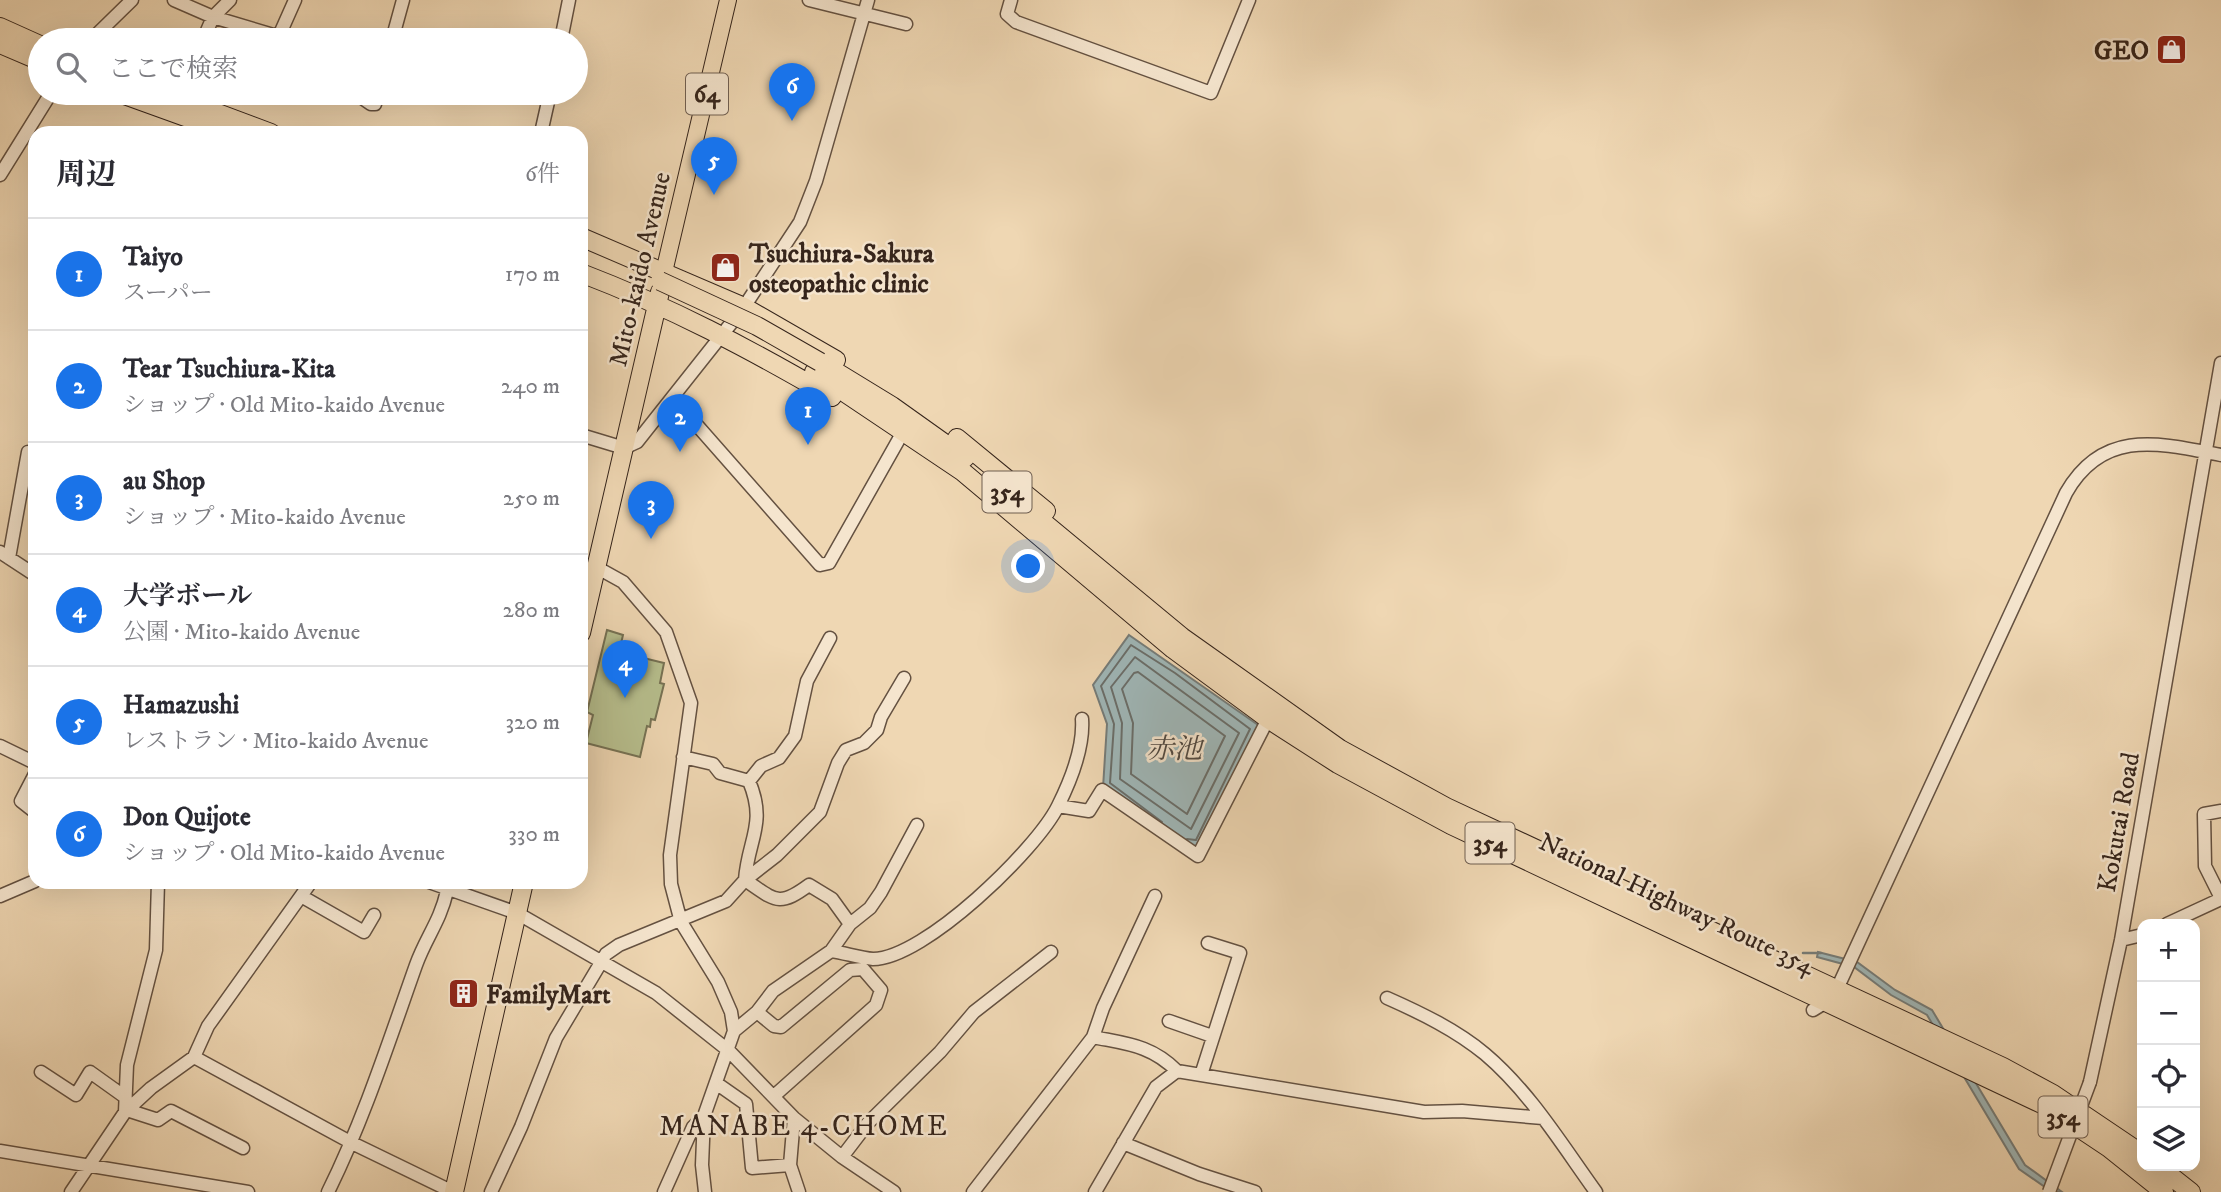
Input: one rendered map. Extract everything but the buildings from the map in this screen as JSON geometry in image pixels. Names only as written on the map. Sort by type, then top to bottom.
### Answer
[{"type":"highway","points":[[0,27],[28,40]]},
{"type":"highway","points":[[0,44],[28,56]]},
{"type":"highway","points":[[163,105],[243,126]]},
{"type":"highway","points":[[186,105],[219,126]]},
{"type":"highway","points":[[207,117],[250,126]]},
{"type":"highway","points":[[588,241],[660,287],[723,334],[785,368],[899,439],[1013,524],[1101,601],[1177,643]]},
{"type":"highway","points":[[588,252],[660,287]]},
{"type":"highway","points":[[588,264],[660,287]]},
{"type":"highway","points":[[588,275],[660,287],[744,307],[882,388],[968,446],[1121,577],[1177,643]]},
{"type":"highway","name":"National Highway Route 354","points":[[660,287],[757,326],[817,367],[892,406],[962,456],[1268,719],[1338,764],[1451,825],[2046,1106],[2109,1148],[2164,1192]]},
{"type":"highway","name":"Mito-kaido Avenue","points":[[588,595],[660,287]]},
{"type":"highway","name":"National Highway Route 354","points":[[1177,643],[1340,749],[1404,785],[1825,1001],[2003,1066],[2053,1094],[2137,1151]]},
{"type":"highway","points":[[453,1192],[522,889]]},
{"type":"highway","points":[[2164,1171],[2191,1192]]},
{"type":"main road","name":"Mito-kaido Avenue","points":[[660,287],[728,0]]},
{"type":"street","points":[[113,0],[129,3]]},
{"type":"street","points":[[174,0],[213,17],[250,28]]},
{"type":"street","points":[[208,28],[213,17],[230,0]]},
{"type":"street","points":[[287,28],[295,0]]},
{"type":"street","points":[[395,28],[403,0]]},
{"type":"street","points":[[563,28],[569,0]]},
{"type":"street","points":[[809,0],[867,6],[906,24]]},
{"type":"street","points":[[1012,0],[1007,14],[1016,22],[1211,93],[1249,0]]},
{"type":"street","points":[[103,28],[129,3]]},
{"type":"street","points":[[588,437],[624,448],[637,442],[744,307],[800,222],[816,181],[867,6]]},
{"type":"street","points":[[29,126],[43,105]]},
{"type":"street","points":[[543,126],[547,105]]},
{"type":"street","points":[[0,175],[28,128]]},
{"type":"street","points":[[21,138],[28,142]]},
{"type":"street","name":"Kokutai Road","points":[[2049,1192],[2090,1082],[2122,940],[2221,363]]},
{"type":"street","points":[[636,395],[643,409],[659,415]]},
{"type":"street","points":[[673,398],[820,565],[829,562],[899,439]]},
{"type":"street","points":[[1825,1001],[2060,506],[2080,471],[2107,451],[2123,446],[2144,444],[2221,455]]},
{"type":"street","points":[[28,456],[5,555],[28,570]]},
{"type":"street","points":[[596,567],[623,582],[670,638],[691,703],[670,855],[671,884],[681,922],[718,982],[731,1012],[734,1031],[704,1116],[702,1165],[705,1192]]},
{"type":"street","points":[[748,781],[761,766],[779,758],[795,736],[807,681],[830,638]]},
{"type":"street","points":[[491,1192],[521,1127],[556,1038],[601,962],[619,945],[681,922],[726,901],[746,880],[777,855],[820,812],[838,763],[846,750],[864,743],[877,730],[881,717],[904,678]]},
{"type":"street","points":[[831,951],[873,959],[887,956],[938,931],[992,886],[1044,828],[1058,806],[1083,739],[1082,719]]},
{"type":"street","points":[[1058,806],[1089,811],[1102,790],[1173,842],[1198,856],[1268,719]]},
{"type":"street","points":[[0,746],[28,760]]},
{"type":"street","points":[[683,757],[713,764],[720,773],[748,781]]},
{"type":"street","points":[[746,880],[747,858],[758,827],[748,781]]},
{"type":"street","points":[[28,788],[21,801],[28,806]]},
{"type":"street","points":[[2178,919],[2221,899],[2206,866],[2204,814],[2221,811]]},
{"type":"street","points":[[734,1031],[757,1012],[773,991],[831,951],[850,924],[876,900],[918,825]]},
{"type":"street","points":[[746,880],[777,901],[789,900],[809,885],[832,898],[850,924]]},
{"type":"street","points":[[0,896],[28,884]]},
{"type":"street","points":[[125,1106],[127,1065],[156,950],[158,889]]},
{"type":"street","points":[[74,1191],[125,1106],[194,1057],[208,1026],[306,889]]},
{"type":"street","points":[[443,889],[517,913],[656,993],[729,1051],[775,1095],[794,1118],[842,1157],[894,1192]]},
{"type":"street","points":[[328,1192],[352,1143],[420,954],[440,919],[447,891]]},
{"type":"street","points":[[301,896],[364,932],[374,915]]},
{"type":"street","points":[[973,1192],[1093,1037],[1103,1008],[1155,897]]},
{"type":"street","points":[[2122,940],[2137,936]]},
{"type":"street","points":[[1201,1075],[1240,953],[1208,943]]},
{"type":"street","points":[[842,1157],[868,1123],[940,1052],[974,1012],[1051,952]]},
{"type":"street","points":[[757,1012],[781,1027],[850,970],[863,969],[881,990],[876,1005],[775,1095]]},
{"type":"street","points":[[1387,998],[1448,1028],[1483,1053],[1508,1076],[1543,1118],[1596,1192]]},
{"type":"street","points":[[1169,1021],[1212,1036]]},
{"type":"street","points":[[1093,1037],[1140,1046],[1161,1055],[1177,1071],[1424,1112],[1462,1111],[1543,1118]]},
{"type":"street","points":[[194,1057],[352,1143],[453,1192]]},
{"type":"street","points":[[1095,1192],[1156,1087],[1177,1071]]},
{"type":"street","points":[[41,1072],[76,1095],[90,1072],[125,1106],[158,1121],[171,1111],[243,1148]]},
{"type":"street","points":[[716,1083],[746,1104],[752,1168],[790,1165]]},
{"type":"street","points":[[664,1192],[693,1127],[704,1116]]},
{"type":"street","points":[[794,1118],[790,1165],[799,1192]]},
{"type":"street","points":[[1123,1143],[1199,1174],[1255,1192]]},
{"type":"street","points":[[0,1151],[248,1192]]},
{"type":"green space","points":[[607,630],[623,635],[619,652],[664,663],[660,683],[664,684],[655,720],[651,719],[650,727],[647,726],[640,757],[588,744],[593,715],[588,712]]},
{"type":"water","name":"赤池","points":[[1129,635],[1261,727],[1198,854],[1103,788],[1107,724],[1093,685]]},
{"type":"water","points":[[1818,952],[1857,962],[1895,990],[1932,1010],[2025,1165],[2062,1192],[2052,1192],[2019,1169],[1927,1015],[1891,995],[1854,967],[1817,957]]},
{"type":"waterway","points":[[1803,953],[1821,953]]},
{"type":"place","name":"GEO","points":[[2172,50]]},
{"type":"place","name":"Don Quijote","points":[[792,121]]},
{"type":"place","name":"Hamazushi","points":[[714,195]]},
{"type":"place","name":"Tsuchiura-Sakura osteopathic clinic","points":[[726,268]]},
{"type":"place","name":"Taiyo","points":[[808,445]]},
{"type":"place","name":"Tear Tsuchiura-Kita","points":[[680,452]]},
{"type":"place","name":"au Shop","points":[[651,539]]},
{"type":"place","name":"大学ボール","points":[[625,698]]},
{"type":"place","name":"FamilyMart","points":[[463,994]]},
{"type":"district","name":"MANABE 4-CHOME","points":[[804,1125]]}]
